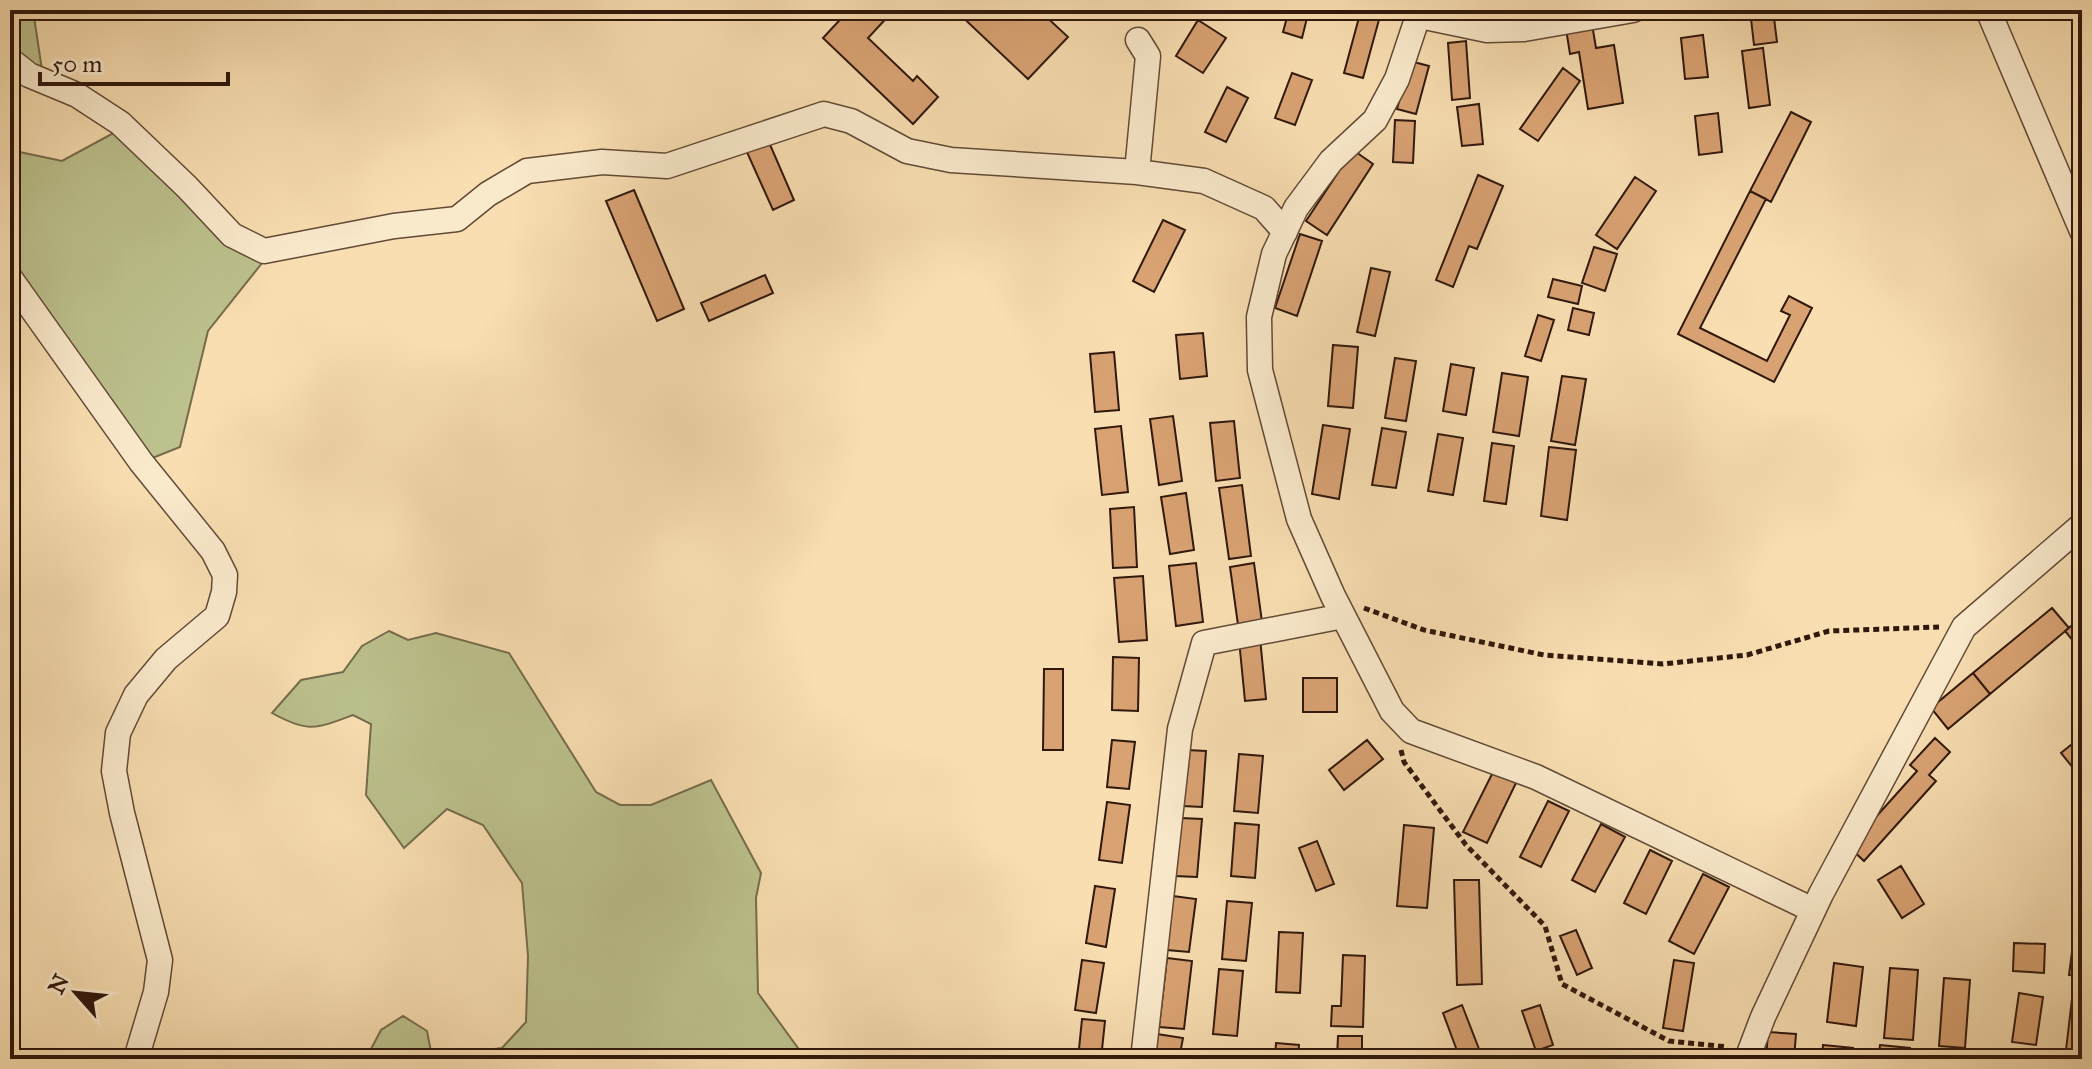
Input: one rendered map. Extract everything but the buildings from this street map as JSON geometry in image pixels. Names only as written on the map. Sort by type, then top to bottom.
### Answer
[{"type":"street","points":[[1631,10],[1524,29],[1487,30],[1420,13],[1397,79],[1375,120],[1331,161],[1296,208],[1274,254],[1259,317],[1260,370],[1299,519],[1338,606],[1392,711],[1411,731],[1536,777],[1813,910]]},
{"type":"street","points":[[1988,10],[2082,231]]},
{"type":"street","points":[[1137,172],[1148,56],[1138,40]]},
{"type":"street","points":[[10,60],[29,75],[77,95],[120,123],[232,235],[264,251],[394,226],[457,219],[488,194],[527,171],[602,162],[667,166],[824,114],[851,121],[907,151],[951,160],[1137,172],[1204,181],[1264,208],[1285,232]]},
{"type":"street","points":[[10,278],[141,462],[213,551],[225,575],[217,616],[166,659],[136,695],[118,733],[114,771],[160,960],[156,992],[136,1059]]},
{"type":"street","points":[[1748,1054],[1813,910],[1964,627],[2082,525]]},
{"type":"street","points":[[1143,1059],[1180,729],[1204,643],[1338,606]]},
{"type":"path","points":[[1338,606],[1424,630],[1529,652],[1663,664],[1747,655],[1829,631],[1964,627]]},
{"type":"path","points":[[1392,711],[1404,762],[1466,845],[1545,926],[1562,984],[1669,1041],[1748,1054]]},
{"type":"green space","points":[[10,10],[33,10],[42,70],[10,50]]},
{"type":"green space","points":[[119,130],[266,258],[208,331],[180,447],[150,459],[10,266],[10,150],[62,161]]},
{"type":"green space","points":[[389,631],[408,640],[436,633],[509,653],[596,792],[620,805],[651,805],[711,780],[761,873],[756,898],[758,993],[806,1059],[354,1059],[369,1053],[381,1030],[403,1016],[427,1031],[432,1057],[502,1048],[526,1022],[528,956],[522,883],[483,825],[447,809],[404,848],[366,795],[371,724],[353,715],[312,727],[295,724],[272,713],[301,680],[343,672],[362,646]]}]
